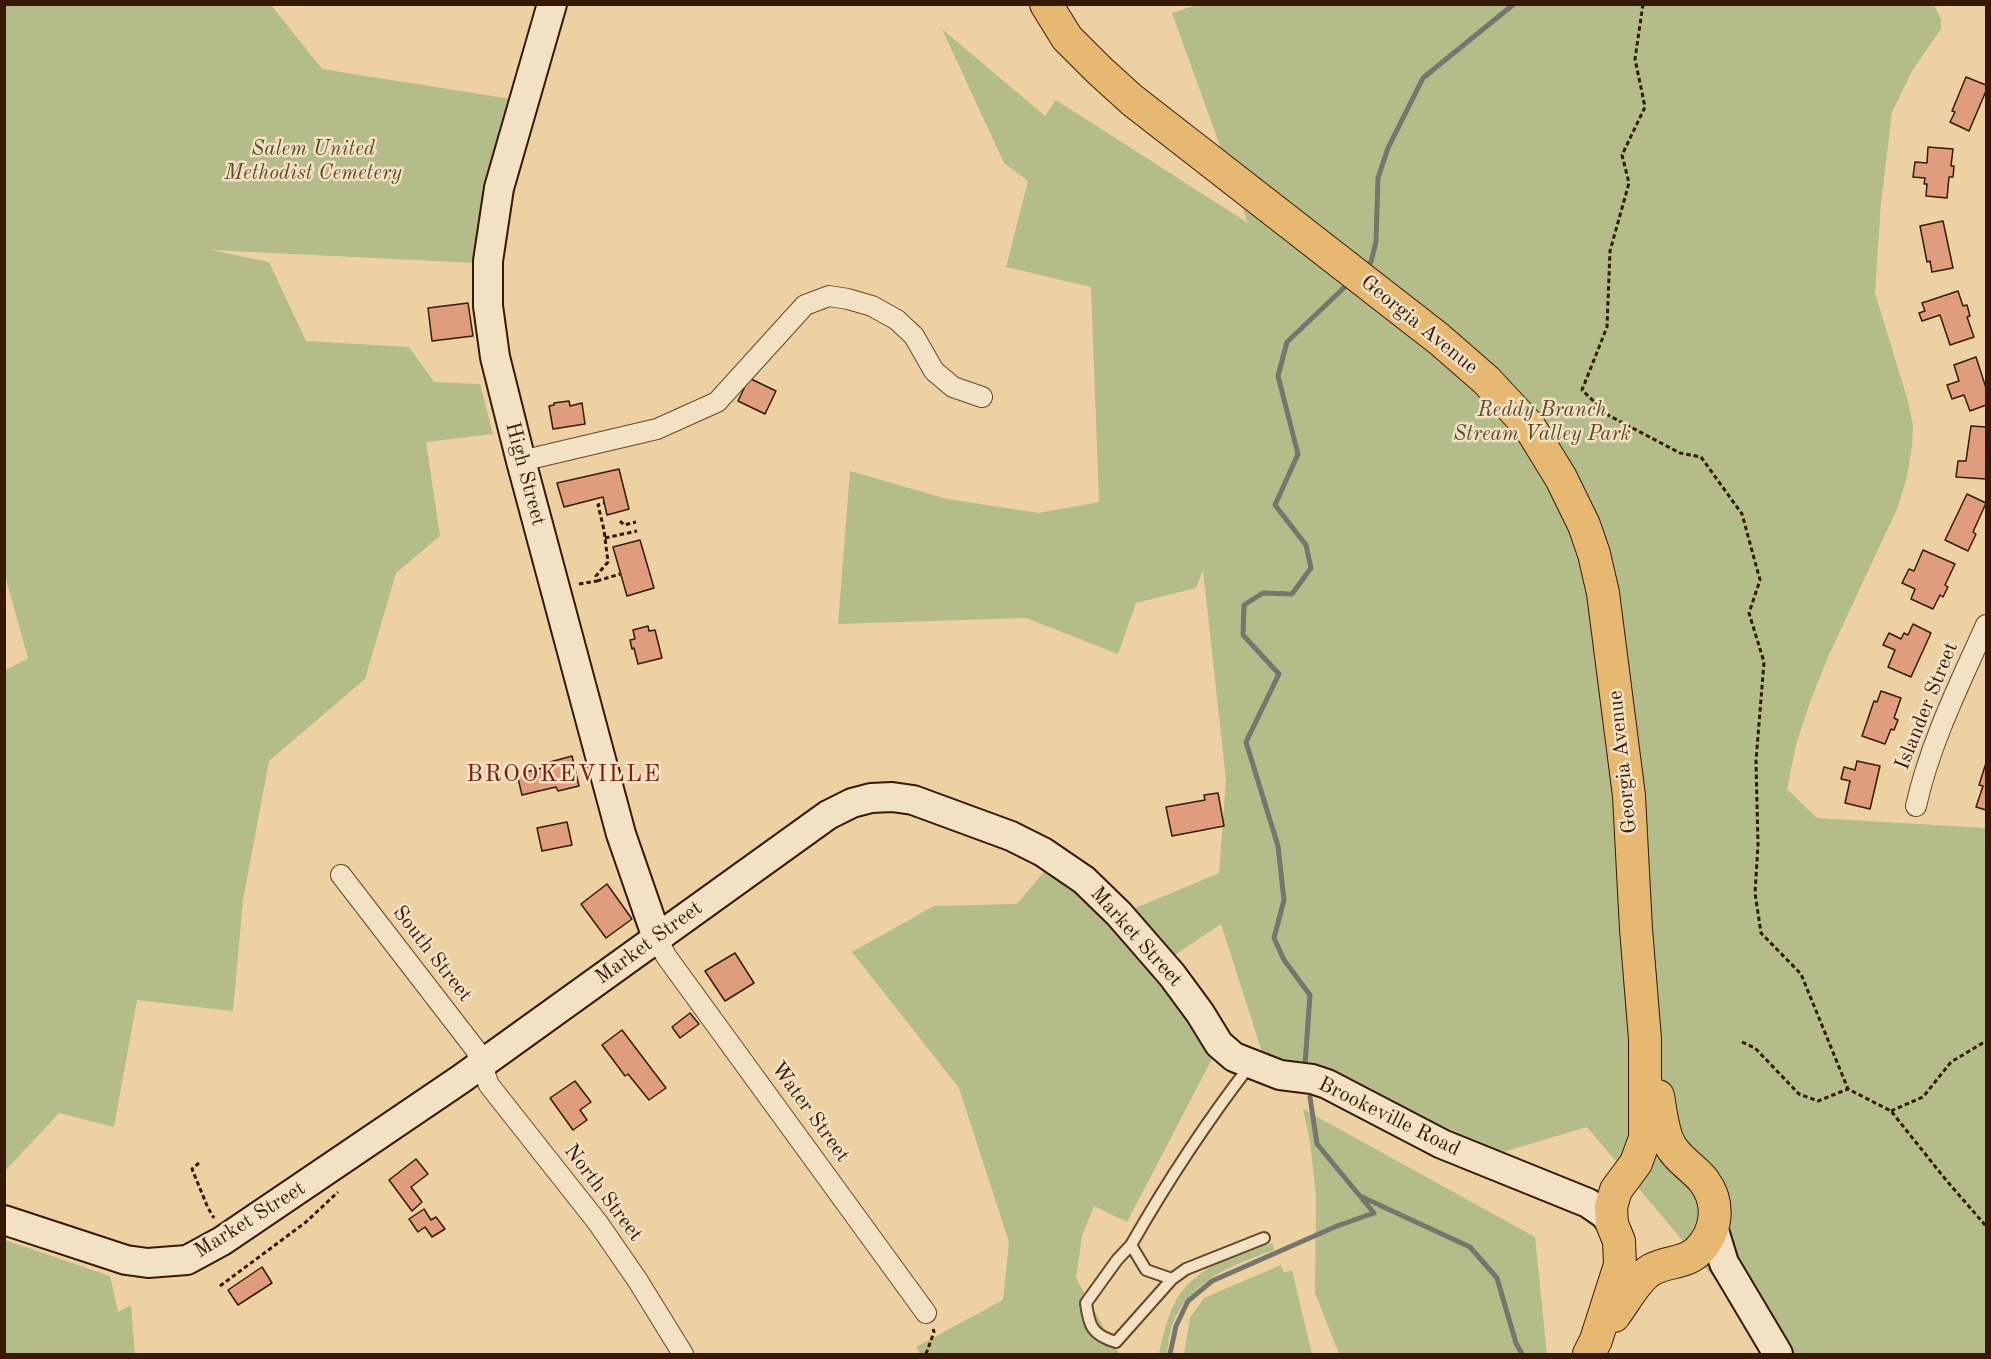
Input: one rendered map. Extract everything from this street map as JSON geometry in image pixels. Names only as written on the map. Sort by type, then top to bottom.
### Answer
[{"type":"main road","name":"High Street","points":[[552,4],[504,169],[493,218],[487,295],[490,328],[521,461],[621,834],[657,938]]},
{"type":"main road","name":"Georgia Avenue","points":[[1046,4],[1067,38],[1132,100],[1384,295],[1478,373],[1529,426],[1561,478],[1584,525],[1594,554],[1603,593],[1629,796],[1645,1039],[1645,1138],[1641,1153],[1616,1190],[1611,1207],[1620,1265],[1593,1347]]},
{"type":"main road","name":"Market Street","points":[[4,1220],[126,1260],[148,1263],[187,1260],[222,1241],[482,1064],[828,815],[852,803],[871,798],[892,797],[913,800],[1011,836],[1062,863],[1084,880],[1119,914],[1172,975],[1219,1044],[1234,1057],[1251,1064]]},
{"type":"main road","name":"Georgia Avenue","points":[[1593,1347],[1644,1275],[1695,1254],[1706,1242],[1713,1227],[1715,1211],[1712,1194],[1704,1180],[1678,1156],[1669,1144],[1645,1039]]},
{"type":"main road","name":"Brookeville Road","points":[[1251,1064],[1280,1075],[1312,1079],[1327,1084],[1442,1144],[1588,1203],[1604,1214],[1616,1232]]},
{"type":"main road","points":[[1624,1179],[1641,1166],[1659,1161],[1676,1163],[1691,1169]]},
{"type":"main road","name":"Brookeville Road","points":[[1491,1164],[1590,1186],[1601,1186],[1624,1179]]},
{"type":"main road","points":[[1713,1227],[1724,1263],[1777,1354]]},
{"type":"main road","points":[[1616,1232],[1631,1254],[1647,1262],[1704,1268],[1777,1354]]},
{"type":"street","points":[[521,461],[657,429],[717,402],[806,305],[829,296],[872,306],[897,320],[914,336],[934,371],[953,387],[982,397]]},
{"type":"street","name":"Islander Street","points":[[1916,806],[1921,783],[1955,693],[1986,625]]},
{"type":"street","name":"South Street","points":[[341,875],[476,1050],[482,1064]]},
{"type":"street","name":"Water Street","points":[[657,938],[666,956],[926,1313]]},
{"type":"street","name":"North Street","points":[[482,1064],[489,1084],[598,1223],[638,1281],[683,1354]]},
{"type":"lane","points":[[1251,1064],[1215,1110],[1131,1245],[1117,1260],[1086,1303],[1092,1331],[1105,1339],[1116,1342],[1172,1279],[1186,1269],[1264,1238]]},
{"type":"lane","points":[[1131,1245],[1146,1270],[1172,1279]]},
{"type":"path","points":[[1643,4],[1635,59],[1645,107],[1622,155],[1629,183],[1610,251],[1607,327],[1582,390],[1608,415],[1680,453],[1701,457],[1742,514],[1760,580],[1749,613],[1764,662],[1756,761],[1758,845],[1755,892],[1761,933],[1801,974],[1848,1089],[1891,1111],[1986,1226]]},
{"type":"path","points":[[597,580],[596,576],[608,562],[598,505],[604,503]]},
{"type":"path","points":[[620,521],[624,525],[636,522]]},
{"type":"path","points":[[605,538],[638,531]]},
{"type":"path","points":[[573,585],[620,574]]},
{"type":"path","points":[[1891,1111],[1923,1097],[1951,1062],[1986,1041]]},
{"type":"path","points":[[1742,1042],[1755,1048],[1799,1094],[1818,1101],[1848,1089]]},
{"type":"path","points":[[220,1286],[306,1222],[342,1189]]},
{"type":"path","points":[[926,1313],[934,1332],[926,1354]]},
{"type":"green space","name":"Salem United Methodist Cemetery","points":[[5,5],[271,5],[322,69],[511,99],[476,263],[211,250],[269,262],[306,341],[409,347],[434,382],[480,384],[493,434],[426,442],[440,536],[396,573],[365,679],[269,761],[243,900],[233,1011],[137,1000],[114,1127],[59,1113],[5,1171],[4,671],[28,658],[4,572]]},
{"type":"green space","name":"Reddy Branch Stream Valley Park","points":[[1197,5],[1934,5],[1941,19],[1941,29],[1912,71],[1892,112],[1881,203],[1875,293],[1908,401],[1913,426],[1907,477],[1897,509],[1828,657],[1810,702],[1796,745],[1787,789],[1817,818],[1986,828],[1986,1354],[1778,1354],[1587,1127],[1470,1162],[1269,1074],[1221,924],[1172,957],[1131,910],[1219,873],[1226,780],[1203,570],[1196,588],[1136,603],[1118,654],[1026,618],[838,624],[850,471],[947,499],[1039,513],[1099,502],[1091,287],[1006,267],[1028,181],[1004,163],[942,29],[1045,116],[1056,100],[1248,223],[1172,13]]},
{"type":"green space","points":[[1048,867],[1075,886],[1165,982],[1213,1057],[1127,1222],[1094,1206],[1082,1236],[1076,1278],[1119,1354],[920,1354],[916,1347],[1003,1300],[1009,1242],[959,1088],[852,952],[934,906],[1017,904]]},
{"type":"green space","points":[[1303,1109],[1535,1237],[1547,1354],[1339,1354],[1315,1293],[1316,1196],[1310,1142]]},
{"type":"green space","points":[[5,1240],[110,1276],[118,1312],[131,1305],[135,1354],[5,1354]]},
{"type":"green space","points":[[1273,1243],[1274,1250],[1213,1277],[1188,1297],[1172,1326],[1167,1354],[1159,1354],[1174,1304],[1192,1281],[1225,1260]]},
{"type":"green space","points":[[1281,1265],[1284,1273],[1292,1270],[1312,1354],[1184,1354],[1190,1318],[1204,1298]]},
{"type":"building","points":[[1966,77],[1986,85],[1986,91],[1969,131],[1950,122],[1955,112],[1952,111]]},
{"type":"building","points":[[1928,147],[1953,149],[1951,166],[1954,166],[1953,177],[1949,177],[1947,198],[1926,196],[1925,178],[1913,177],[1915,162],[1927,163]]},
{"type":"building","points":[[1943,221],[1953,268],[1932,272],[1930,261],[1927,262],[1920,226]]},
{"type":"building","points":[[1958,291],[1963,306],[1967,305],[1970,316],[1967,317],[1974,337],[1950,345],[1940,315],[1922,321],[1919,313],[1925,311],[1922,303]]},
{"type":"building","points":[[468,303],[473,336],[432,341],[428,308]]},
{"type":"building","points":[[1976,357],[1986,388],[1986,405],[1970,411],[1964,395],[1952,399],[1947,385],[1959,381],[1954,365]]},
{"type":"building","points":[[749,378],[776,391],[765,414],[738,401]]},
{"type":"building","points":[[569,401],[570,406],[582,403],[585,424],[553,429],[549,406]]},
{"type":"building","points":[[1971,426],[1986,427],[1986,479],[1956,477],[1958,461],[1966,461]]},
{"type":"building","points":[[619,469],[629,509],[607,515],[603,497],[564,507],[557,483]]},
{"type":"building","points":[[1967,494],[1986,503],[1973,532],[1976,534],[1968,551],[1945,540]]},
{"type":"building","points":[[640,540],[654,588],[627,596],[613,547]]},
{"type":"building","points":[[1923,550],[1955,564],[1945,585],[1948,587],[1943,597],[1940,595],[1933,609],[1911,599],[1915,589],[1902,583],[1909,569],[1914,571]]},
{"type":"building","points":[[1913,624],[1931,633],[1911,677],[1888,667],[1895,650],[1883,645],[1889,633],[1901,639],[1904,633],[1908,635]]},
{"type":"building","points":[[648,626],[649,631],[655,630],[662,658],[638,664],[630,640],[635,639],[633,630]]},
{"type":"building","points":[[1881,691],[1901,698],[1894,718],[1898,720],[1894,730],[1891,729],[1885,744],[1862,736],[1874,701],[1877,702]]},
{"type":"building","points":[[572,756],[579,786],[558,791],[556,787],[522,795],[517,774],[551,766],[550,762]]},
{"type":"building","points":[[1857,761],[1880,766],[1870,809],[1845,803],[1850,781],[1841,779],[1844,767],[1855,770]]},
{"type":"building","points":[[1986,763],[1986,810],[1976,807],[1983,786],[1979,785]]},
{"type":"building","points":[[1218,793],[1224,826],[1172,836],[1166,807],[1205,800],[1204,795]]},
{"type":"building","points":[[567,822],[572,845],[542,851],[537,828]]},
{"type":"building","points":[[607,884],[632,919],[606,938],[581,904]]},
{"type":"building","points":[[735,953],[754,983],[725,1001],[705,971]]},
{"type":"building","points":[[690,1013],[699,1024],[680,1038],[672,1027]]},
{"type":"building","points":[[622,1030],[666,1088],[649,1100],[628,1074],[625,1076],[602,1045]]},
{"type":"building","points":[[575,1081],[591,1102],[580,1110],[587,1120],[573,1130],[550,1098]]},
{"type":"building","points":[[416,1159],[428,1174],[411,1187],[422,1202],[412,1211],[389,1180]]},
{"type":"building","points":[[424,1209],[431,1220],[436,1217],[445,1229],[432,1237],[425,1227],[418,1232],[409,1219]]},
{"type":"building","points":[[262,1267],[272,1283],[238,1305],[228,1290]]},
{"type":"waterway","points":[[1365,267],[1371,262],[1376,242],[1378,178],[1388,148],[1423,78],[1514,4]]},
{"type":"waterway","points":[[1305,1065],[1310,995],[1284,960],[1274,938],[1284,900],[1278,846],[1246,742],[1279,674],[1243,635],[1244,605],[1263,593],[1292,594],[1311,568],[1306,545],[1275,505],[1298,454],[1278,376],[1287,342],[1350,282]]},
{"type":"waterway","points":[[1170,1354],[1176,1326],[1188,1301],[1212,1281],[1337,1226],[1374,1213],[1317,1144],[1310,1097]]},
{"type":"waterway","points":[[1362,1197],[1470,1247],[1497,1278],[1516,1343],[1522,1354]]},
{"type":"district","name":"BROOKEVILLE","points":[[564,775]]}]
